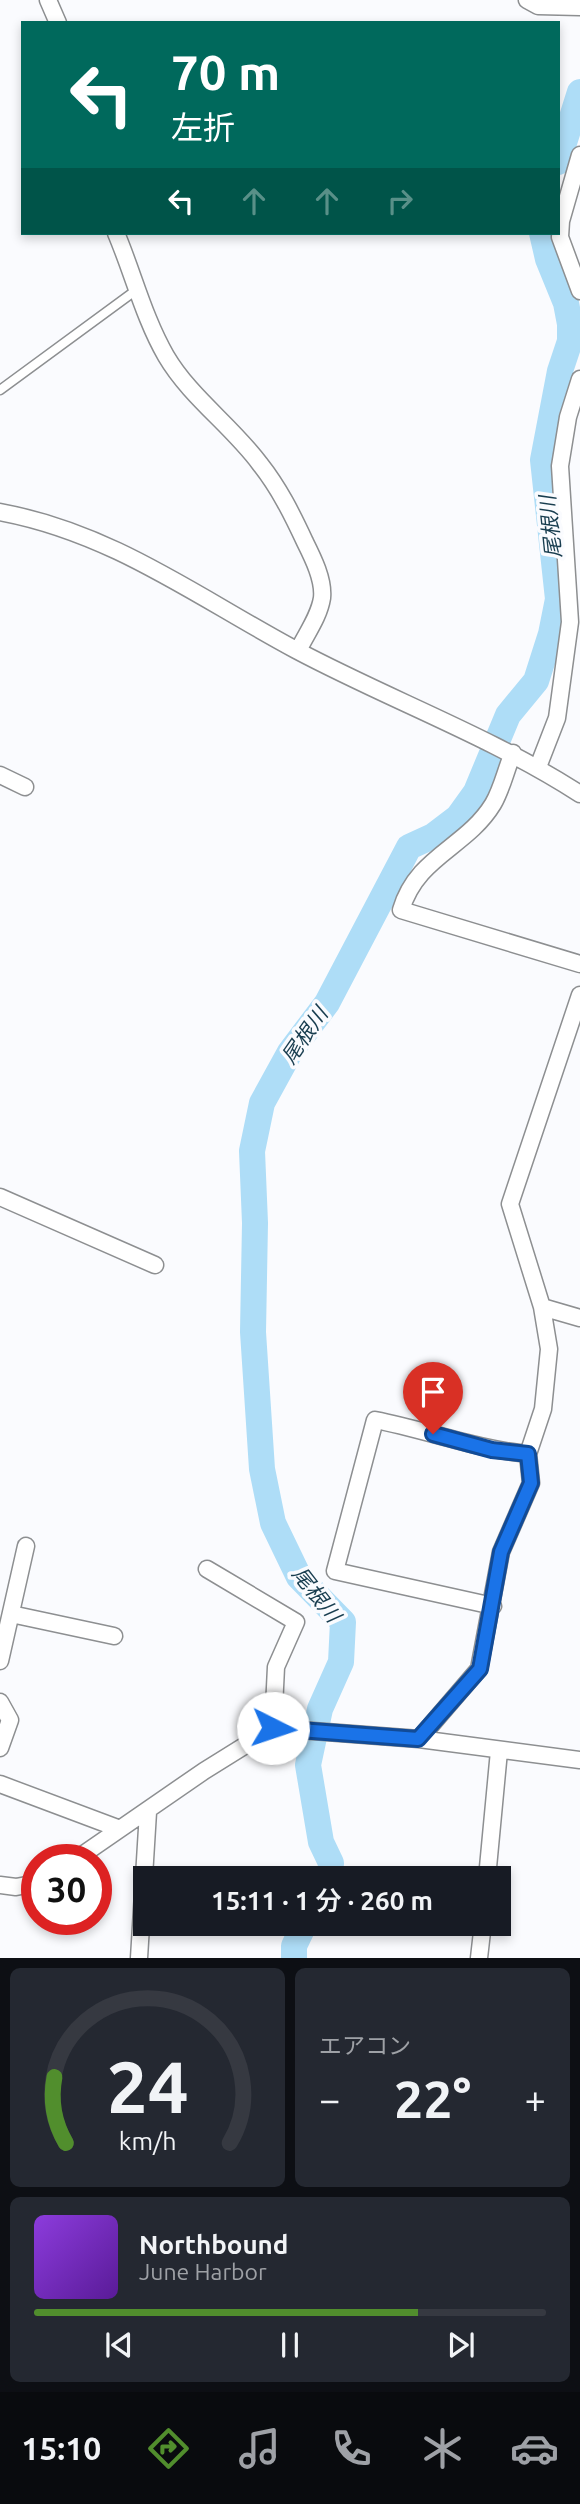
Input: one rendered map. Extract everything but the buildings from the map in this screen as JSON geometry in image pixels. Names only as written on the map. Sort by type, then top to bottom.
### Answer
[{"type":"street","points":[[48,0],[57,21]]},
{"type":"street","points":[[527,0],[538,6],[580,7]]},
{"type":"street","points":[[580,155],[560,229],[580,291]]},
{"type":"street","points":[[117,235],[139,288],[145,314],[166,356],[184,381],[260,463],[287,503],[310,553],[322,595],[319,611],[298,651]]},
{"type":"street","points":[[538,767],[557,718],[570,622],[560,466],[568,417],[580,379]]},
{"type":"street","points":[[0,512],[46,521],[104,543],[298,651],[501,748],[538,767],[580,794]]},
{"type":"street","points":[[501,748],[493,804],[448,851],[428,865],[407,889],[401,910],[580,964]]},
{"type":"street","points":[[0,775],[25,787]]},
{"type":"street","points":[[418,1739],[480,1669],[501,1552],[531,1483],[528,1454],[542,1409],[549,1349],[542,1307],[510,1204],[580,995]]},
{"type":"street","points":[[0,1197],[155,1265]]},
{"type":"street","points":[[542,1307],[580,1318]]},
{"type":"street","points":[[493,1606],[334,1571],[374,1420],[416,1428],[492,1450],[528,1454]]},
{"type":"street","points":[[0,1661],[26,1546]]},
{"type":"street","points":[[207,1569],[296,1622],[276,1667],[273,1728]]},
{"type":"street","points":[[11,1615],[114,1636]]},
{"type":"street","points":[[0,1702],[10,1720],[0,1748]]},
{"type":"street","points":[[98,1844],[148,1812],[204,1770],[273,1728],[418,1739],[580,1760]]},
{"type":"street","points":[[488,1866],[499,1751]]},
{"type":"street","points":[[0,1783],[120,1829]]},
{"type":"street","points":[[139,1958],[148,1812]]},
{"type":"street","points":[[0,1885],[21,1886]]},
{"type":"street","points":[[479,1958],[481,1936]]},
{"type":"lane","points":[[0,390],[139,288]]},
{"type":"waterway","name":"尾根川","points":[[560,156],[580,92]]},
{"type":"waterway","name":"尾根川","points":[[331,1866],[321,1842],[308,1765],[320,1709],[341,1662],[343,1622],[299,1577],[273,1523],[262,1469],[253,1332],[255,1223],[252,1151],[262,1103],[290,1052],[327,1003],[409,847],[433,836],[458,817],[476,792],[508,715],[536,681],[551,634],[558,599],[543,460],[560,371],[570,341],[570,324],[566,303],[548,259],[542,235]]},
{"type":"waterway","name":"尾根川","points":[[294,1958],[294,1946],[299,1936]]},
{"type":"route","points":[[273,1728],[418,1739],[480,1669],[501,1552],[531,1483],[528,1454],[492,1450],[433,1434]]}]
